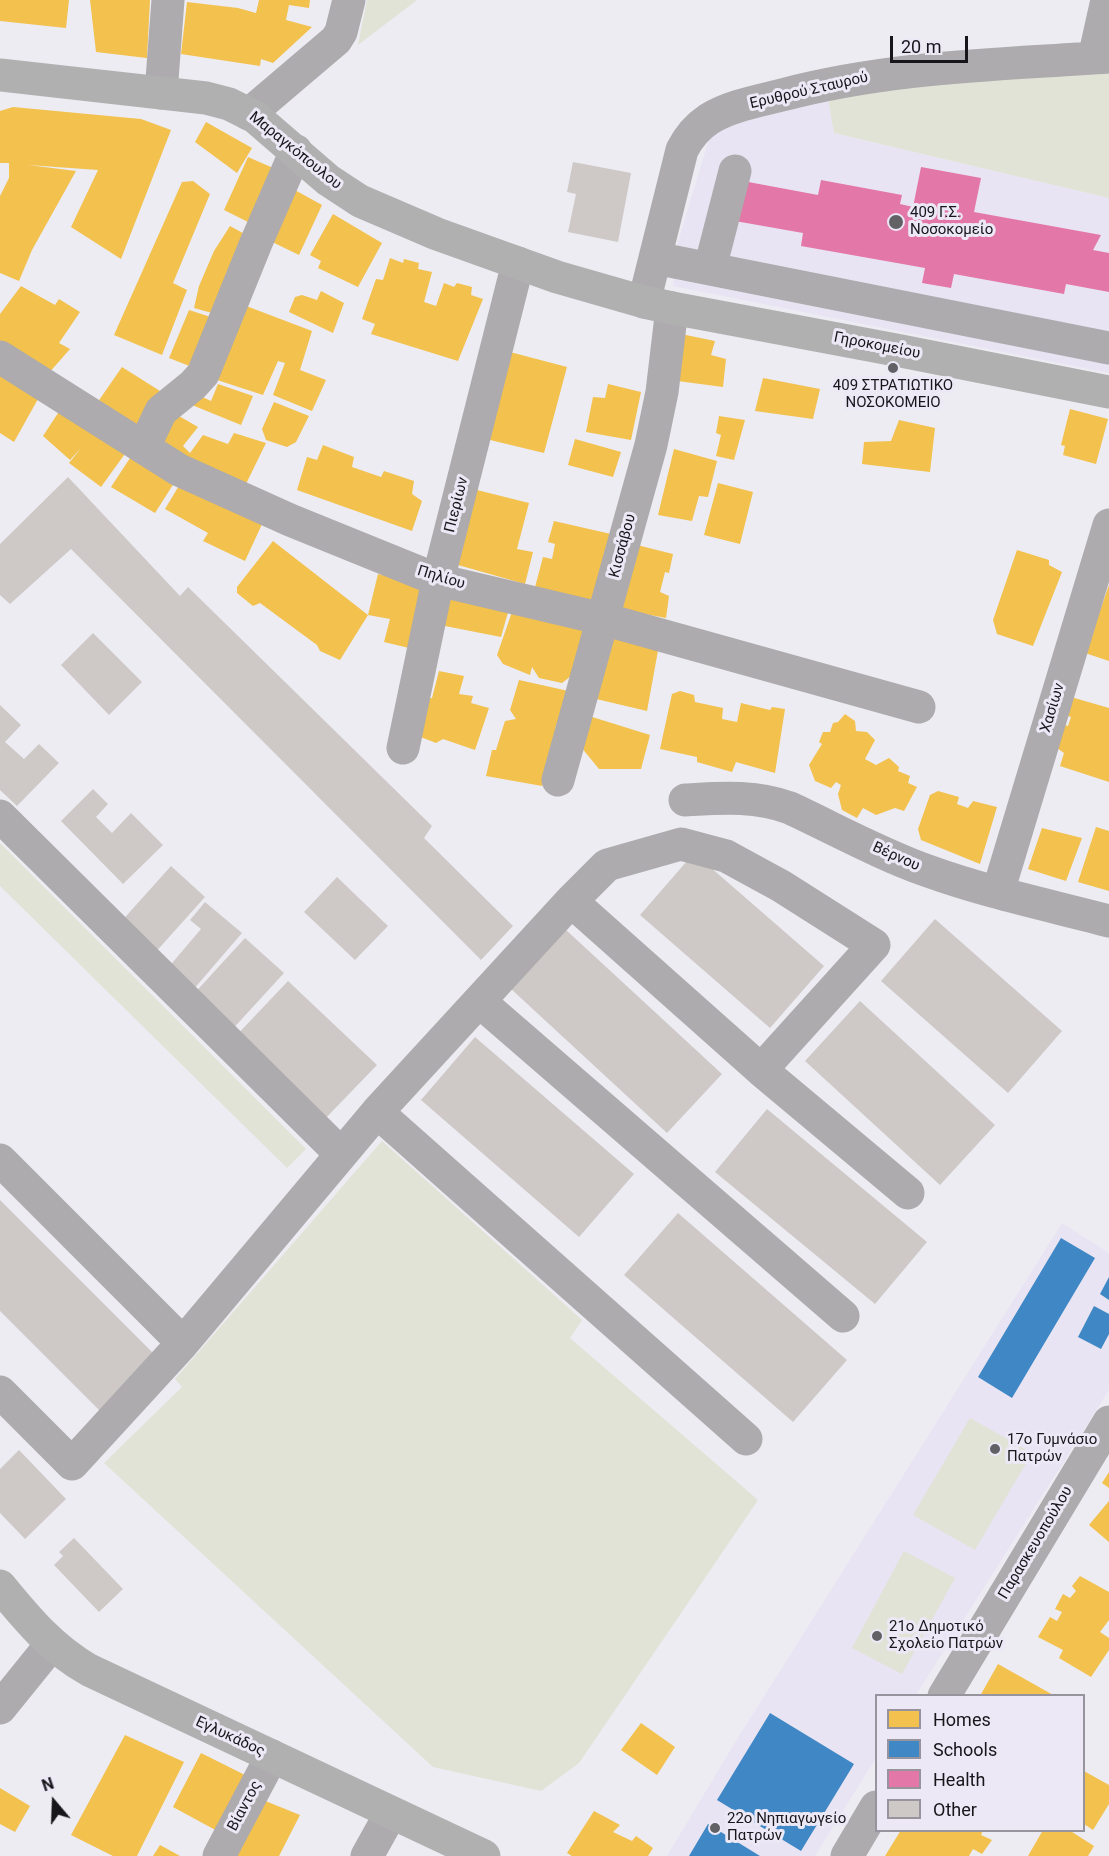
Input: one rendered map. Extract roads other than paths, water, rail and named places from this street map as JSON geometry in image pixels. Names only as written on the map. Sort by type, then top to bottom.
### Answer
[{"type":"main road","name":"Μαραγκόπουλου","points":[[0,75],[206,98],[229,104],[249,114],[328,180],[360,201],[437,234],[518,263],[658,305]]},
{"type":"main road","name":"Γηροκομείου","points":[[658,305],[1109,392]]},
{"type":"main road","name":"Εγλυκάδος","points":[[0,1586],[51,1645],[69,1659],[484,1856]]},
{"type":"street","points":[[161,93],[168,0]]},
{"type":"street","points":[[249,114],[336,40],[341,32],[349,0]]},
{"type":"street","points":[[1101,58],[1107,0]]},
{"type":"street","name":"Ερυθρού Σταυρού","points":[[658,305],[655,258],[682,150],[695,131],[716,116],[788,94],[867,77],[930,68],[1101,58]]},
{"type":"street","points":[[144,447],[161,411],[203,374],[296,151]]},
{"type":"street","points":[[710,267],[735,171]]},
{"type":"street","points":[[655,258],[710,267],[1109,348]]},
{"type":"street","name":"Πιερίων","points":[[403,748],[438,580],[518,263]]},
{"type":"street","name":"Κισσάβου","points":[[558,780],[654,431],[662,392],[658,305]]},
{"type":"street","name":"Πηλίου","points":[[0,357],[189,474],[290,520],[438,580],[603,619],[919,707]]},
{"type":"street","name":"Χασίων","points":[[998,892],[1109,525]]},
{"type":"street","name":"Βέρνου","points":[[685,800],[724,797],[770,801],[799,812],[904,862],[959,881],[1109,921]]},
{"type":"street","points":[[0,816],[341,1154]]},
{"type":"street","points":[[0,1392],[72,1464],[183,1343],[377,1112],[571,901],[608,865],[681,844],[726,856],[781,886],[874,945],[761,1070]]},
{"type":"street","points":[[571,901],[761,1070],[908,1193]]},
{"type":"street","points":[[479,1000],[843,1316]]},
{"type":"street","points":[[377,1112],[746,1439]]},
{"type":"street","points":[[0,1160],[183,1343]]},
{"type":"street","name":"Παρασκευοπούλου","points":[[946,1694],[1108,1425]]},
{"type":"street","points":[[0,1708],[51,1645]]},
{"type":"street","name":"Βίαντος","points":[[219,1856],[272,1756]]},
{"type":"street","points":[[847,1856],[875,1809]]},
{"type":"street","points":[[367,1856],[391,1813]]},
{"type":"place","name":"409 Γ.Σ. Νοσοκομείο","points":[[896,222]]},
{"type":"place","name":"409 ΣΤΡΑΤΙΩΤΙΚΟ ΝΟΣΟΚΟΜΕΙΟ","points":[[893,368]]},
{"type":"place","name":"17ο Γυμνάσιο Πατρών","points":[[995,1449]]},
{"type":"place","name":"21ο Δημοτικό Σχολείο Πατρών","points":[[877,1636]]},
{"type":"place","name":"22ο Νηπιαγωγείο Πατρών","points":[[715,1828]]}]
